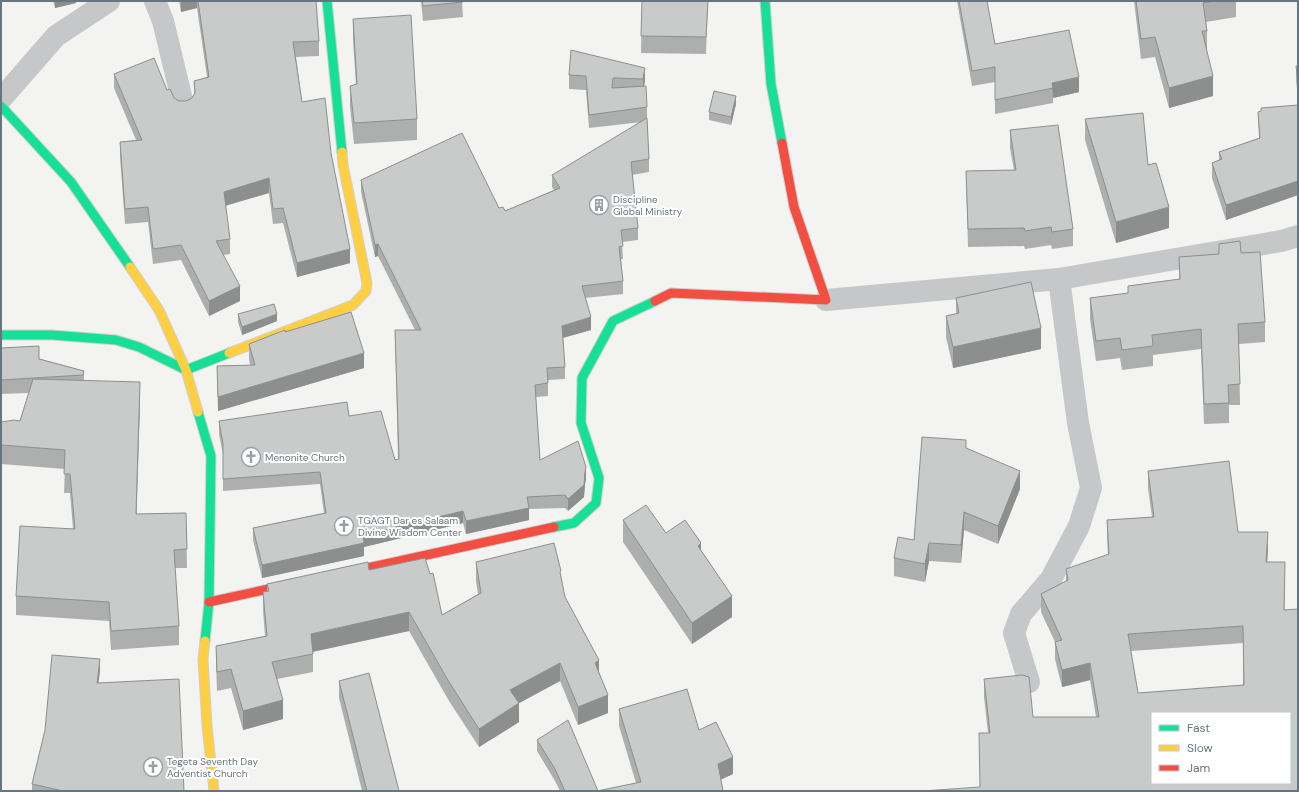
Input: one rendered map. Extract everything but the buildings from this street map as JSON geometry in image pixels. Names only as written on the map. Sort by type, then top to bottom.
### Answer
[{"type":"street","points":[[1,98],[56,36],[109,1]]},
{"type":"street","points":[[155,1],[163,21],[183,104]]},
{"type":"street","points":[[1,335],[52,335],[116,340],[139,347],[186,370],[353,305],[366,291],[367,283],[343,164],[327,1]]},
{"type":"street","points":[[765,1],[771,84],[794,207],[826,300]]},
{"type":"street","points":[[1,106],[71,182],[159,310],[186,370],[211,456],[209,602],[203,659],[207,726],[214,791]]},
{"type":"street","points":[[333,575],[574,523],[596,502],[599,478],[581,423],[582,378],[613,321],[671,293],[826,300],[1059,279],[1281,241],[1298,236]]},
{"type":"street","points":[[1029,682],[1014,633],[1021,614],[1050,579],[1058,566],[1079,526],[1091,488],[1078,423],[1059,279]]},
{"type":"street","points":[[209,602],[302,582]]},
{"type":"traffic: fast","points":[[327,1],[342,152]]},
{"type":"traffic: fast","points":[[765,1],[771,84],[782,143]]},
{"type":"traffic: fast","points":[[1,106],[71,182],[130,267]]},
{"type":"traffic: fast","points":[[554,527],[574,523],[596,503],[599,478],[581,423],[582,378],[613,321],[655,301]]},
{"type":"traffic: fast","points":[[1,335],[52,335],[116,340],[139,347],[186,370],[229,353]]},
{"type":"traffic: fast","points":[[198,412],[211,456],[209,602],[205,641]]},
{"type":"traffic: slow","points":[[229,353],[353,305],[366,291],[367,283],[343,165],[342,152]]},
{"type":"traffic: slow","points":[[130,267],[159,310],[186,370],[198,412]]},
{"type":"traffic: slow","points":[[205,641],[203,659],[207,726],[214,791]]},
{"type":"traffic: jam","points":[[655,301],[671,293],[826,300],[794,207],[782,143]]},
{"type":"traffic: jam","points":[[340,574],[554,527]]},
{"type":"traffic: jam","points":[[209,602],[296,583]]},
{"type":"place","name":"Discipline Global Ministry","points":[[599,205]]},
{"type":"place","name":"Menonite Church","points":[[251,457]]},
{"type":"place","name":"TGAGT Dar es Salaam Divine Wisdom Center","points":[[344,526]]},
{"type":"place","name":"Tegeta Seventh Day Adventist Church","points":[[153,767]]}]
